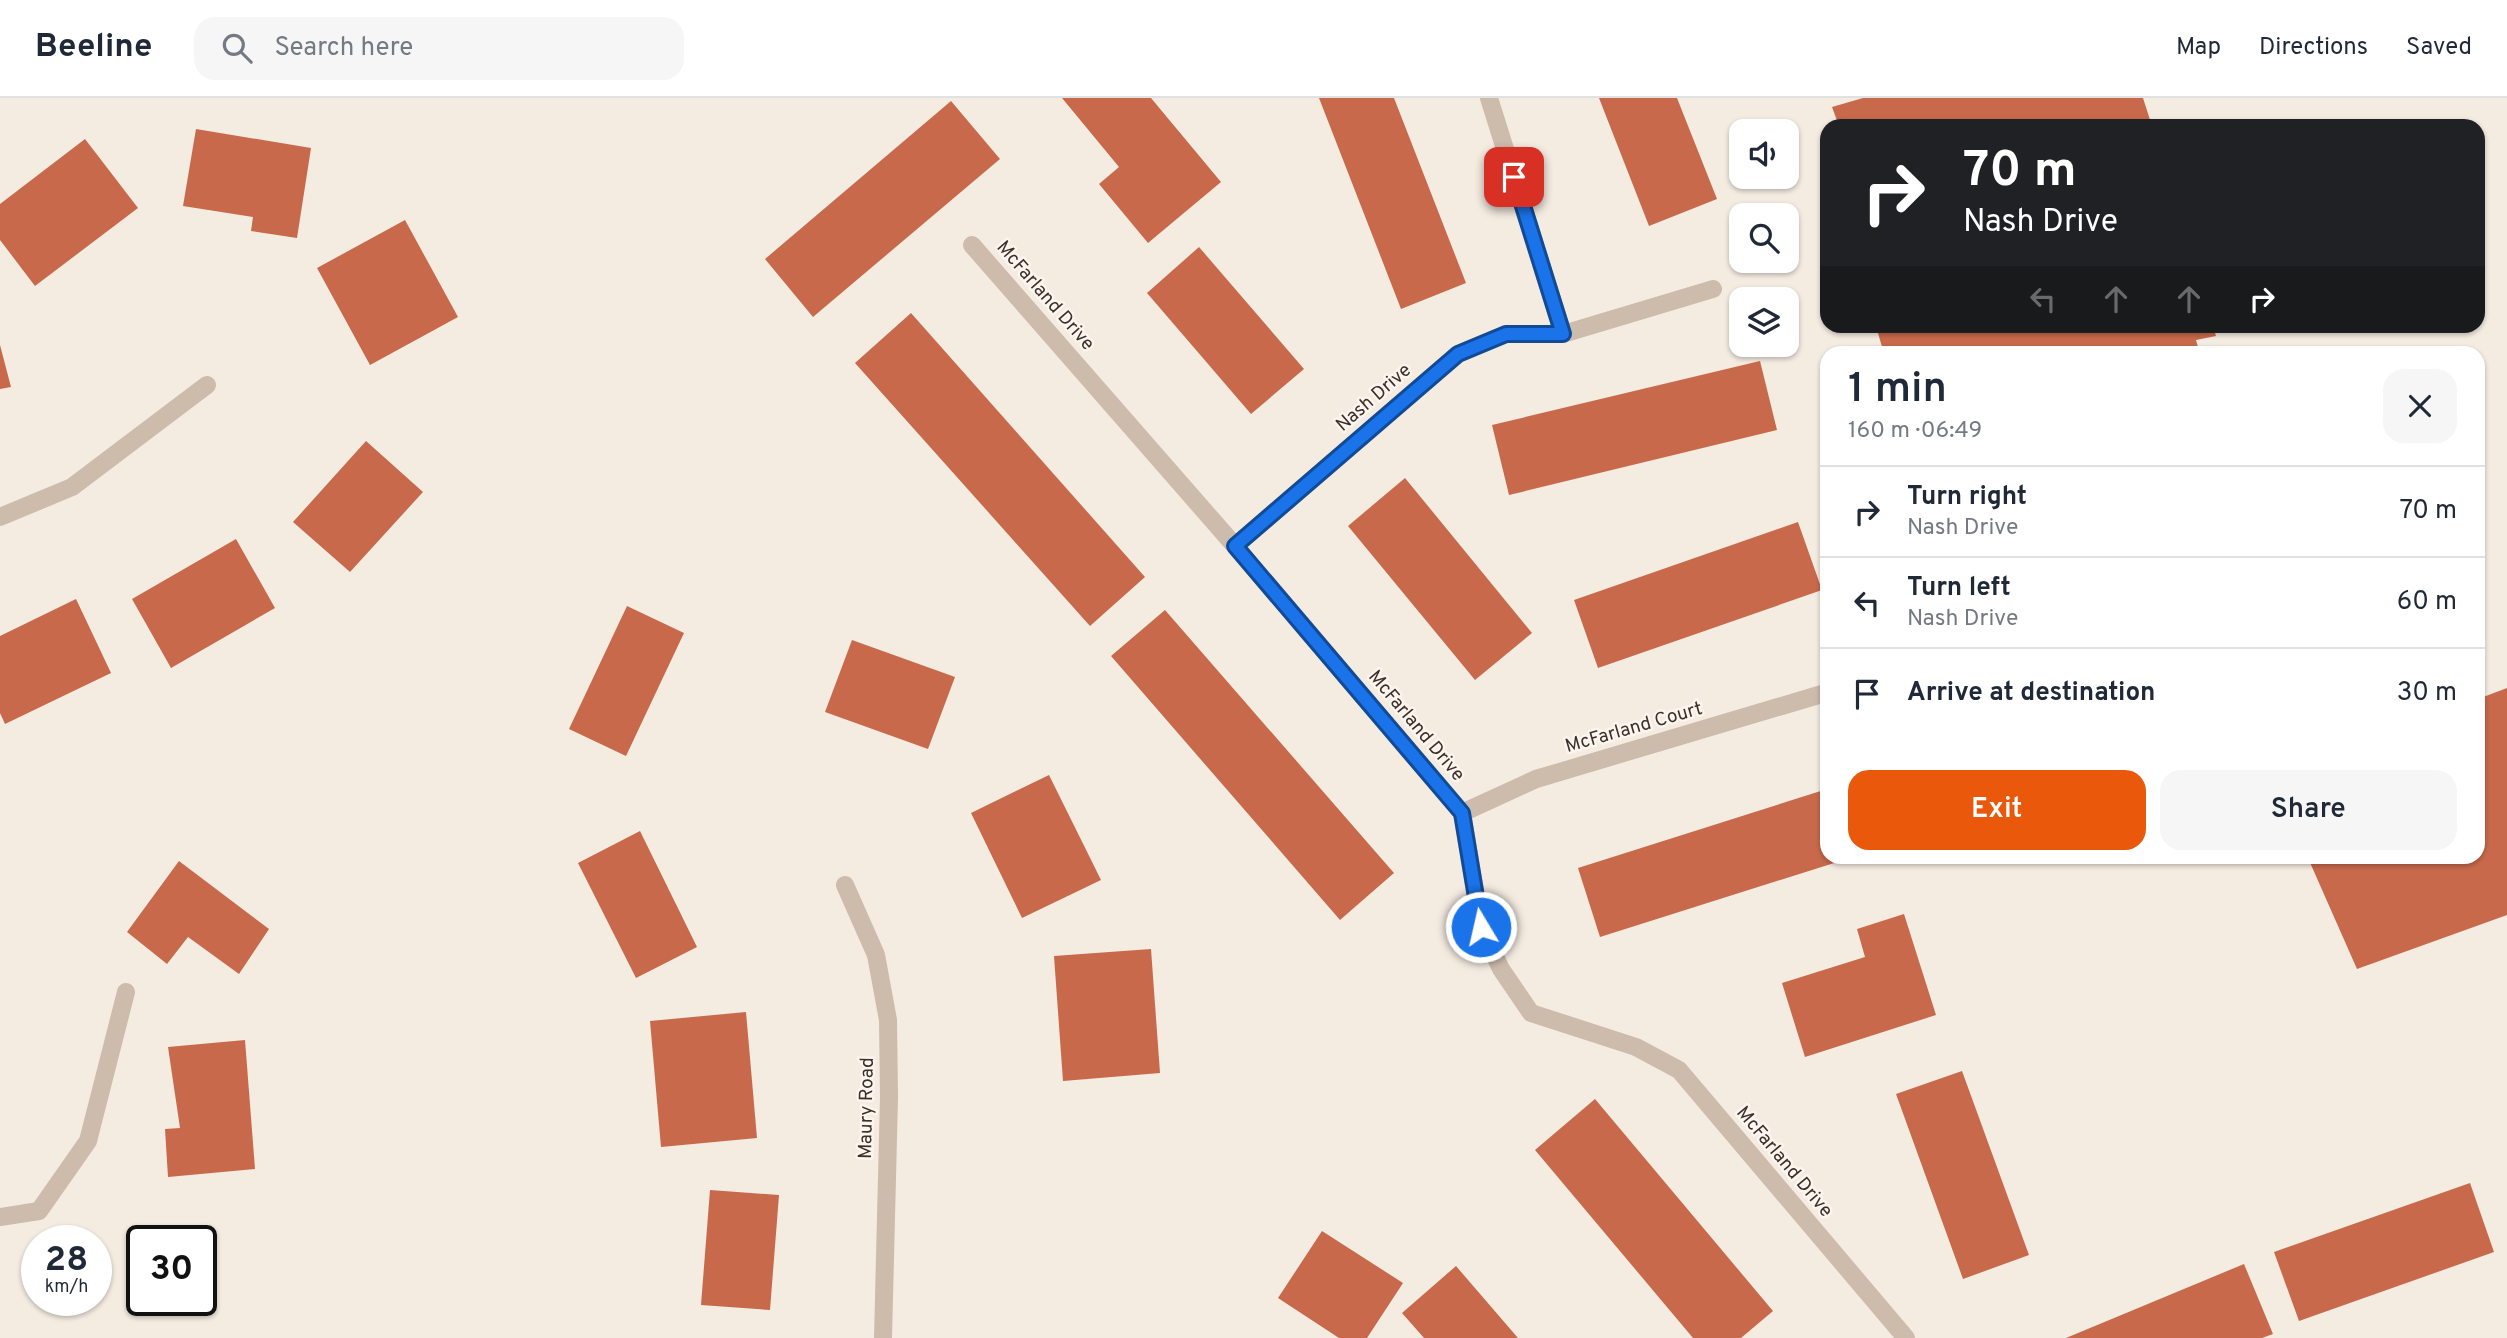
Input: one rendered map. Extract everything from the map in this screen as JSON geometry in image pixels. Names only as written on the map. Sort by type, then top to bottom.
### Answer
[{"type":"street","points":[[1489,98],[1563,334]]},
{"type":"street","name":"McFarland Drive","points":[[972,245],[1235,546],[1462,813],[1481,927],[1501,969],[1531,1013],[1636,1047],[1679,1070],[1906,1338]]},
{"type":"street","name":"Nash Drive","points":[[1235,546],[1458,354],[1506,334],[1563,334],[1713,289]]},
{"type":"street","points":[[0,517],[72,487],[207,385]]},
{"type":"street","name":"McFarland Court","points":[[1462,813],[1536,779],[1820,695]]},
{"type":"street","name":"Maury Road","points":[[845,885],[876,955],[888,1020],[889,1097],[883,1338]]},
{"type":"street","points":[[0,1217],[39,1211],[88,1141],[126,992]]},
{"type":"building","points":[[1062,98],[1151,98],[1221,182],[1148,243],[1099,184],[1119,167]]},
{"type":"building","points":[[1319,98],[1394,98],[1466,283],[1401,309]]},
{"type":"building","points":[[1599,98],[1677,98],[1717,199],[1649,226]]},
{"type":"building","points":[[1863,98],[2143,98],[2150,119],[1836,119],[1832,107]]},
{"type":"building","points":[[951,101],[1000,159],[813,317],[765,259]]},
{"type":"building","points":[[196,129],[311,148],[297,238],[251,231],[253,217],[183,206]]},
{"type":"building","points":[[85,139],[138,208],[35,286],[0,240],[0,204]]},
{"type":"building","points":[[405,220],[458,317],[370,365],[317,268]]},
{"type":"building","points":[[1199,247],[1304,369],[1251,414],[1147,293]]},
{"type":"building","points":[[911,313],[1145,577],[1090,626],[855,363]]},
{"type":"building","points":[[1878,333],[2215,333],[2216,336],[2196,340],[2198,346],[1882,346]]},
{"type":"building","points":[[0,345],[11,387],[0,389]]},
{"type":"building","points":[[1760,361],[1777,430],[1509,495],[1492,425]]},
{"type":"building","points":[[366,441],[423,492],[350,572],[293,522]]},
{"type":"building","points":[[1405,478],[1532,633],[1475,680],[1348,526]]},
{"type":"building","points":[[1798,522],[1820,584],[1820,591],[1598,668],[1574,600]]},
{"type":"building","points":[[236,539],[275,608],[171,668],[132,599]]},
{"type":"building","points":[[76,599],[111,673],[5,724],[0,713],[0,636]]},
{"type":"building","points":[[627,606],[684,633],[626,756],[569,729]]},
{"type":"building","points":[[1165,610],[1394,873],[1340,920],[1111,656]]},
{"type":"building","points":[[852,640],[955,677],[928,749],[825,712]]},
{"type":"building","points":[[2507,688],[2507,915],[2357,969],[2311,864],[2485,864],[2485,696]]},
{"type":"building","points":[[1049,775],[1101,880],[1022,918],[971,813]]},
{"type":"building","points":[[1820,791],[1820,864],[1831,864],[1600,937],[1578,868]]},
{"type":"building","points":[[640,831],[697,947],[636,978],[578,863]]},
{"type":"building","points":[[179,861],[269,929],[239,974],[188,937],[167,964],[127,932]]},
{"type":"building","points":[[1904,914],[1936,1015],[1805,1057],[1782,983],[1865,957],[1857,929]]},
{"type":"building","points":[[1151,949],[1160,1073],[1063,1081],[1054,956]]},
{"type":"building","points":[[746,1012],[757,1138],[661,1147],[650,1021]]},
{"type":"building","points":[[245,1040],[255,1169],[168,1177],[165,1129],[180,1128],[168,1047]]},
{"type":"building","points":[[1962,1071],[2029,1255],[1963,1279],[1896,1094]]},
{"type":"building","points":[[1595,1099],[1773,1311],[1741,1338],[1693,1338],[1535,1150]]},
{"type":"building","points":[[2470,1183],[2494,1252],[2299,1321],[2274,1252]]},
{"type":"building","points":[[710,1190],[779,1195],[770,1310],[701,1305]]},
{"type":"building","points":[[1322,1231],[1403,1283],[1367,1338],[1339,1338],[1278,1298]]},
{"type":"building","points":[[2244,1264],[2273,1334],[2262,1338],[2066,1338]]},
{"type":"building","points":[[1456,1266],[1518,1338],[1424,1338],[1402,1313]]},
{"type":"route","points":[[1481,927],[1462,813],[1235,546],[1458,354],[1506,334],[1563,334],[1514,177]]}]
